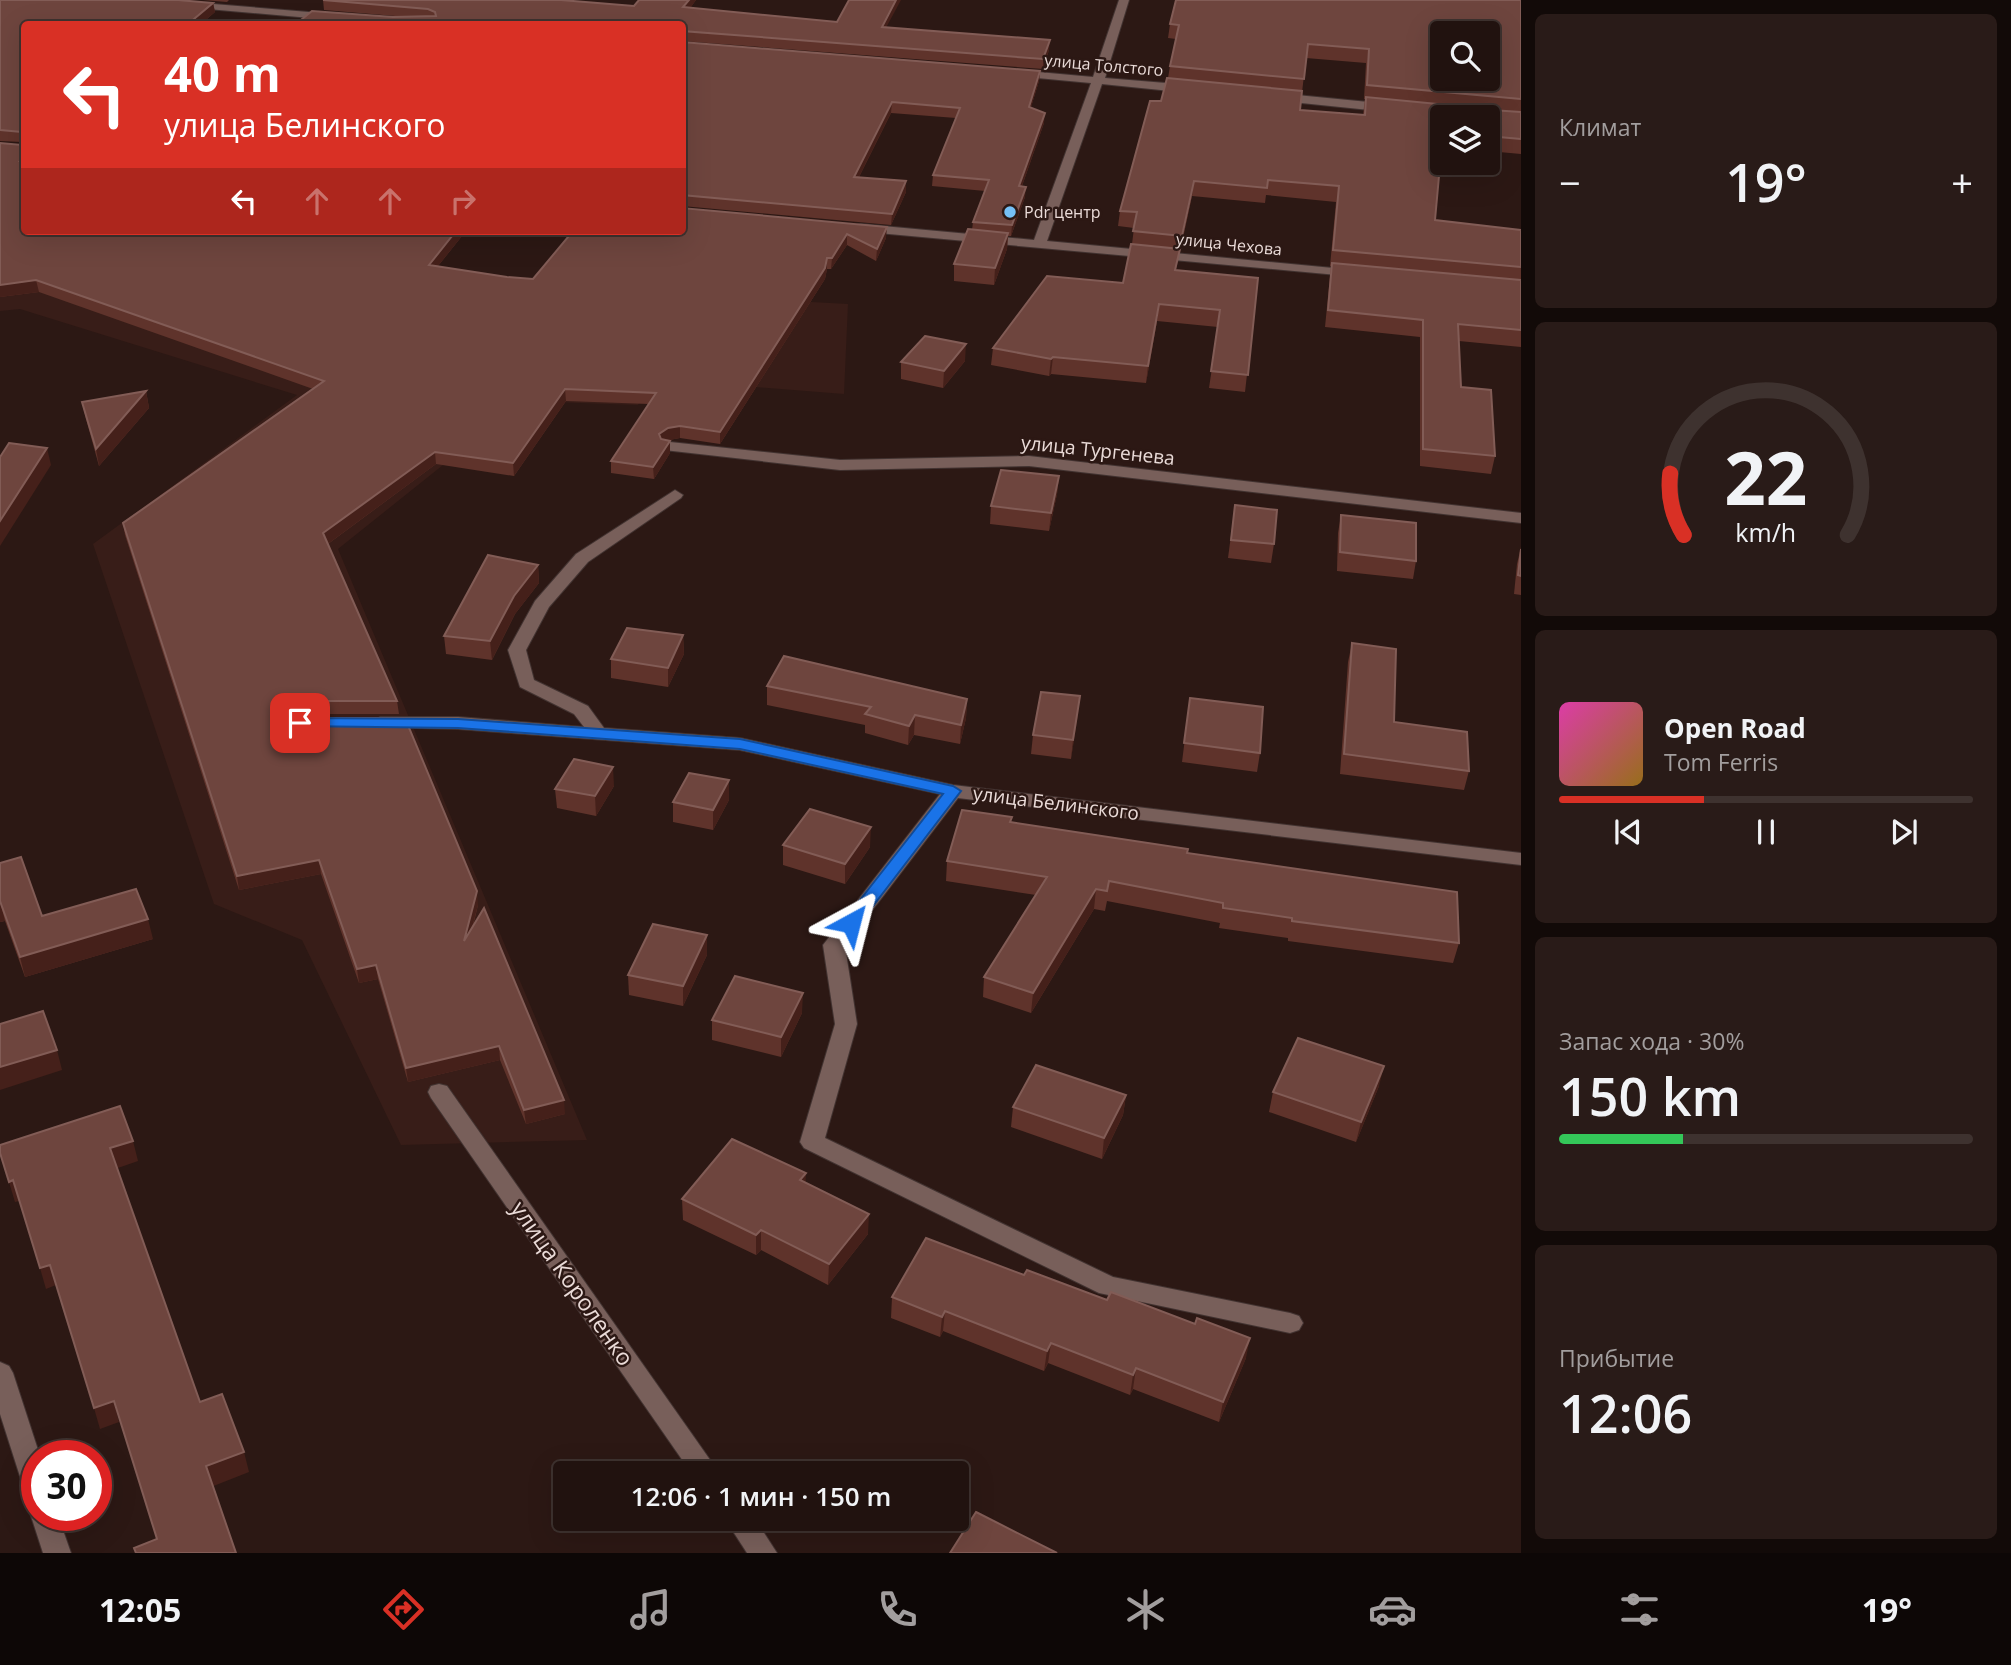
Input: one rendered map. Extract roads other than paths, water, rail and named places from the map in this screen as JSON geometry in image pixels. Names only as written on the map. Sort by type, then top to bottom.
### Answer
[{"type":"street","points":[[256,21],[282,0]]},
{"type":"street","points":[[1039,244],[1124,0]]},
{"type":"street","points":[[172,3],[348,18]]},
{"type":"street","name":"улица Толстого","points":[[1001,72],[1208,91]]},
{"type":"street","points":[[1262,96],[1399,109]]},
{"type":"street","name":"улица Чехова","points":[[847,227],[1370,275]]},
{"type":"street","name":"улица Тургенева","points":[[670,447],[840,465],[1029,461],[1521,518]]},
{"type":"street","points":[[599,734],[581,710],[526,683],[517,650],[541,605],[582,558],[675,495]]},
{"type":"street","name":"улица Белинского","points":[[366,723],[458,723],[740,744],[953,791],[1521,859]]},
{"type":"street","points":[[953,791],[834,944],[846,1024],[813,1142],[1108,1286],[1290,1323]]},
{"type":"street","name":"улица Короленко","points":[[439,1092],[698,1461]]},
{"type":"street","points":[[0,1373],[21,1440]]},
{"type":"street","points":[[50,1531],[57,1553]]},
{"type":"street","points":[[747,1531],[763,1553]]},
{"type":"place","name":"Pdr центр","points":[[1010,212]]}]
